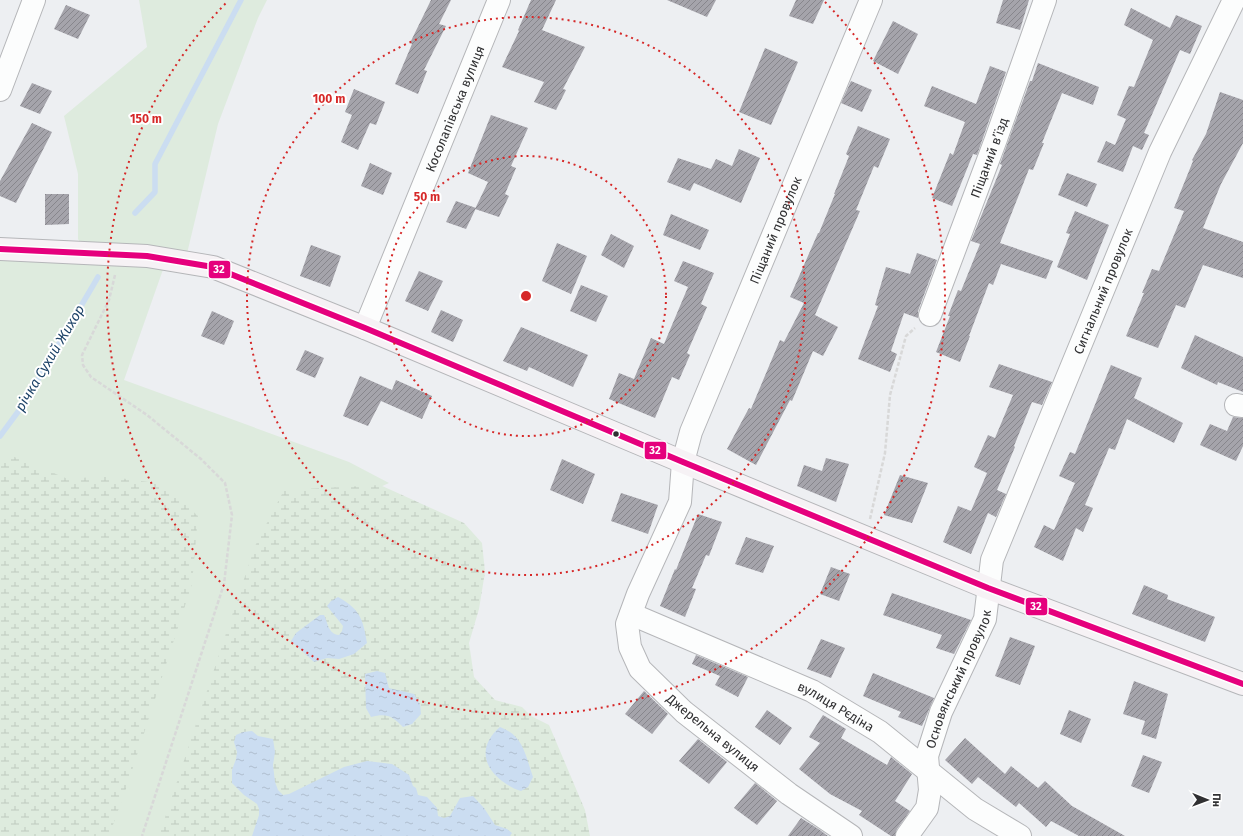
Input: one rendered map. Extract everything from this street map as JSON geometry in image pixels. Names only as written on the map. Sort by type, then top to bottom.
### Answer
[{"type":"main road","points":[[0,249],[147,256],[213,267],[365,328],[988,588],[1243,684]]},
{"type":"street","points":[[0,90],[34,0]]},
{"type":"street","name":"Косолапівська вулиця","points":[[365,328],[499,0]]},
{"type":"street","name":"Піщаний провулок","points":[[684,462],[690,432],[871,0]]},
{"type":"street","name":"Піщаний в’їзд","points":[[930,315],[996,139],[1045,0]]},
{"type":"street","name":"Сигнальний провулок","points":[[988,588],[992,560],[1160,152],[1234,0]]},
{"type":"street","name":"Джерельна вулиця","points":[[684,462],[680,502],[638,594],[627,624],[630,646],[640,669],[684,712],[789,794],[852,836]]},
{"type":"street","name":"Основянський провулок","points":[[907,836],[927,808],[930,790],[927,756],[941,712],[985,619],[988,588]]},
{"type":"street","name":"вулиця Рєдіна","points":[[631,614],[812,691],[880,732],[975,809],[1020,836]]},
{"type":"path","points":[[119,255],[109,300],[82,355],[83,365],[92,377],[147,415],[202,459],[225,483],[232,515],[224,584],[142,836]]},
{"type":"path","points":[[866,538],[885,453],[890,395],[906,336],[930,315]]},
{"type":"green space","points":[[139,0],[267,0],[258,18],[218,124],[185,262],[166,261],[124,380],[349,462],[389,483],[274,535],[186,836],[101,836],[68,480],[0,462],[0,253],[83,248],[78,239],[78,174],[64,116],[147,47]]},
{"type":"green space","points":[[12,456],[68,479],[105,476],[163,484],[198,516],[192,584],[128,783],[109,836],[0,836],[0,457]]},
{"type":"green space","points":[[380,485],[464,523],[482,543],[485,572],[479,609],[469,643],[474,677],[495,700],[522,707],[531,716],[549,725],[585,810],[590,836],[159,836],[255,546],[284,490]]},
{"type":"water","points":[[338,597],[356,610],[364,627],[367,643],[354,654],[339,659],[327,658],[314,662],[291,641],[296,633],[320,615],[324,615],[330,630],[339,635],[343,626],[327,606],[331,601]]},
{"type":"water","points":[[377,671],[385,673],[389,688],[414,694],[420,704],[421,714],[412,724],[403,727],[389,716],[381,715],[371,717],[366,708],[365,674]]},
{"type":"water","points":[[500,727],[508,731],[519,741],[528,761],[533,777],[528,787],[521,791],[513,788],[495,775],[487,761],[486,747],[493,734]]},
{"type":"water","points":[[252,731],[258,736],[273,739],[275,752],[273,765],[275,782],[278,790],[283,795],[289,794],[344,767],[367,761],[392,764],[409,775],[418,795],[427,797],[437,808],[438,816],[444,818],[450,816],[460,798],[473,796],[484,808],[495,825],[507,829],[512,833],[510,836],[252,836],[259,815],[259,809],[257,804],[244,795],[232,783],[232,770],[237,752],[234,742],[236,735],[243,732]]},
{"type":"building","points":[[431,0],[451,0],[439,24],[446,26],[424,70],[427,71],[418,94],[395,84],[412,44],[410,43]]},
{"type":"building","points":[[531,0],[556,0],[542,30],[585,47],[563,89],[566,90],[556,110],[534,102],[544,82],[502,67],[519,31],[518,30]]},
{"type":"building","points":[[667,0],[716,0],[707,17]]},
{"type":"building","points":[[796,0],[824,0],[813,24],[789,16]]},
{"type":"building","points":[[1003,0],[1029,0],[1020,30],[996,23]]},
{"type":"building","points":[[66,5],[90,15],[78,39],[54,29]]},
{"type":"building","points":[[1131,8],[1170,28],[1176,15],[1202,26],[1190,54],[1180,50],[1144,133],[1149,135],[1142,150],[1133,146],[1123,172],[1097,162],[1106,141],[1115,145],[1126,119],[1117,115],[1129,86],[1134,87],[1153,40],[1124,25]]},
{"type":"building","points":[[893,21],[918,34],[898,74],[873,61]]},
{"type":"building","points":[[765,48],[798,62],[771,125],[739,112]]},
{"type":"building","points":[[1038,63],[1099,87],[1093,105],[1062,93],[1033,170],[1029,169],[1000,243],[1053,261],[1046,279],[1001,264],[993,285],[989,283],[960,362],[936,352],[958,290],[961,291],[980,244],[971,241],[1002,165],[1000,164]]},
{"type":"building","points":[[990,66],[1006,72],[977,155],[973,154],[952,206],[932,198],[950,153],[953,155],[965,122],[924,106],[932,86],[976,104]]},
{"type":"building","points":[[851,81],[872,90],[862,112],[841,103]]},
{"type":"building","points":[[32,83],[52,91],[40,114],[20,106]]},
{"type":"building","points":[[354,89],[385,102],[376,125],[370,123],[358,150],[341,142],[352,115],[345,112]]},
{"type":"building","points":[[1220,92],[1243,100],[1243,143],[1221,184],[1203,228],[1243,242],[1243,278],[1203,265],[1185,308],[1176,305],[1158,348],[1126,336],[1144,293],[1142,293],[1152,269],[1159,271],[1184,211],[1174,208],[1193,161],[1192,160],[1206,134]]},
{"type":"building","points":[[491,115],[528,128],[511,166],[516,168],[505,194],[509,196],[499,217],[475,209],[488,182],[468,173]]},
{"type":"building","points":[[32,123],[52,132],[16,203],[0,196],[0,181]]},
{"type":"building","points":[[858,126],[890,139],[878,168],[874,166],[856,210],[860,211],[815,315],[838,327],[823,356],[813,351],[792,401],[790,400],[756,465],[727,449],[749,408],[751,409],[780,340],[784,342],[804,303],[790,297],[835,194],[849,156],[846,154]]},
{"type":"building","points":[[739,149],[760,158],[741,203],[694,183],[690,191],[667,182],[678,158],[711,169],[716,159],[732,166]]},
{"type":"building","points":[[370,163],[392,173],[383,195],[361,186]]},
{"type":"building","points":[[1067,173],[1097,184],[1087,207],[1058,195]]},
{"type":"building","points":[[45,194],[69,194],[69,224],[45,225]]},
{"type":"building","points":[[456,201],[476,208],[466,229],[446,222]]},
{"type":"building","points":[[1075,211],[1109,225],[1087,280],[1057,267],[1070,234],[1066,233]]},
{"type":"building","points":[[671,214],[709,230],[700,250],[663,235]]},
{"type":"building","points":[[611,234],[634,246],[624,268],[601,255]]},
{"type":"building","points":[[557,243],[587,256],[571,294],[542,281]]},
{"type":"building","points":[[311,245],[341,256],[330,287],[300,276]]},
{"type":"building","points":[[917,253],[937,260],[918,311],[918,318],[904,313],[891,351],[897,354],[890,372],[858,359],[878,306],[875,305],[886,267],[910,274]]},
{"type":"building","points":[[683,261],[714,273],[701,304],[707,307],[687,353],[690,355],[679,380],[672,377],[655,418],[609,399],[619,373],[634,379],[651,338],[664,344],[688,287],[674,281]]},
{"type":"building","points":[[419,271],[443,281],[428,311],[405,301]]},
{"type":"building","points":[[581,285],[608,296],[596,322],[570,311]]},
{"type":"building","points":[[441,310],[463,320],[453,342],[431,332]]},
{"type":"building","points":[[212,311],[234,321],[224,345],[201,336]]},
{"type":"building","points":[[521,327],[588,355],[573,387],[529,367],[527,371],[503,361]]},
{"type":"building","points":[[1195,335],[1243,357],[1243,392],[1218,382],[1217,385],[1181,368]]},
{"type":"building","points":[[305,350],[324,358],[315,378],[296,370]]},
{"type":"building","points":[[999,364],[1052,382],[1042,405],[1032,402],[997,490],[1006,494],[996,517],[988,513],[971,554],[943,542],[958,506],[971,511],[987,473],[974,467],[988,435],[995,438],[1013,395],[989,387]]},
{"type":"building","points":[[1111,365],[1142,378],[1134,398],[1183,423],[1174,443],[1127,419],[1115,450],[1109,448],[1085,505],[1093,508],[1083,532],[1076,528],[1063,561],[1034,547],[1044,525],[1054,530],[1075,483],[1059,476],[1070,452],[1075,454]]},
{"type":"building","points":[[360,376],[392,390],[396,380],[432,396],[422,419],[381,401],[368,426],[343,416]]},
{"type":"building","points":[[1233,417],[1243,418],[1243,446],[1236,461],[1200,445],[1210,424],[1227,431]]},
{"type":"building","points":[[826,458],[849,464],[836,502],[797,486],[804,465],[822,471]]},
{"type":"building","points":[[562,459],[595,474],[583,504],[550,490]]},
{"type":"building","points":[[900,475],[928,483],[912,523],[884,515]]},
{"type":"building","points":[[621,493],[658,505],[648,534],[611,521]]},
{"type":"building","points":[[698,514],[722,522],[709,556],[706,555],[692,588],[696,589],[685,617],[660,606]]},
{"type":"building","points":[[746,537],[774,546],[763,573],[735,564]]},
{"type":"building","points":[[831,567],[850,574],[839,601],[820,594]]},
{"type":"building","points":[[1144,585],[1168,595],[1167,599],[1215,617],[1205,642],[1132,614]]},
{"type":"building","points":[[892,593],[971,620],[954,654],[936,648],[942,635],[883,615]]},
{"type":"building","points":[[1010,637],[1035,646],[1020,685],[995,676]]},
{"type":"building","points":[[821,639],[845,648],[831,678],[807,669]]},
{"type":"building","points":[[696,655],[748,677],[738,697],[715,685],[720,676],[692,664]]},
{"type":"building","points":[[873,673],[934,698],[922,726],[898,717],[901,712],[863,696]]},
{"type":"building","points":[[1134,681],[1168,694],[1156,739],[1141,734],[1145,721],[1123,714]]},
{"type":"building","points":[[644,691],[668,714],[652,734],[625,714]]},
{"type":"building","points":[[767,710],[792,728],[780,745],[755,727]]},
{"type":"building","points":[[1069,710],[1091,719],[1081,743],[1060,734]]},
{"type":"building","points":[[823,715],[846,729],[841,738],[887,765],[891,757],[912,774],[895,801],[910,811],[897,829],[895,836],[891,836],[859,815],[862,811],[830,794],[799,769],[820,743],[809,737]]},
{"type":"building","points":[[965,738],[1005,774],[1011,766],[1038,788],[1045,781],[1072,806],[1125,836],[1079,836],[1051,821],[1046,827],[1019,803],[1016,807],[978,777],[972,784],[945,760]]},
{"type":"building","points":[[698,739],[727,762],[709,784],[679,761]]},
{"type":"building","points":[[1143,755],[1162,762],[1149,793],[1131,786]]},
{"type":"building","points":[[755,783],[777,801],[757,825],[734,808]]},
{"type":"building","points":[[801,818],[820,830],[828,836],[788,836]]},
{"type":"waterway","name":"річка Сухий Жихор","points":[[135,213],[155,192],[155,164],[241,0]]},
{"type":"waterway","name":"річка Сухий Жихор","points":[[0,436],[23,405],[98,277]]},
{"type":"transit line","name":"32","points":[[0,249],[147,256],[213,267],[365,328],[988,588],[1243,684]]}]
